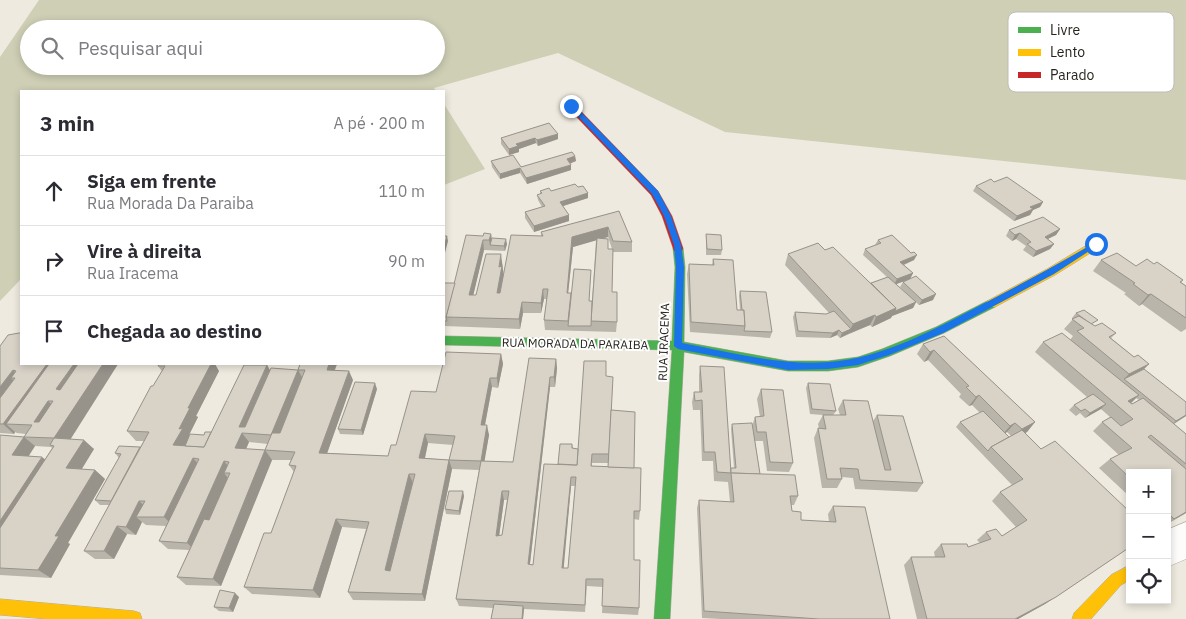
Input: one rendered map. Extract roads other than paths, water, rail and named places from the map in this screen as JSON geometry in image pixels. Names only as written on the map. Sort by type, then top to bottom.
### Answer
[{"type":"street","name":"RUA IRACEMA","points":[[571,106],[655,193],[667,216],[678,245],[680,267],[678,346],[662,619]]},
{"type":"street","name":"RUA MORADA DA PARAIBA","points":[[445,340],[678,346],[788,366],[828,366],[858,362],[886,353],[940,330],[1051,272],[1096,244]]},
{"type":"street","points":[[1171,547],[1186,538]]},
{"type":"street","points":[[1080,619],[1116,580],[1126,574]]},
{"type":"street","points":[[0,607],[134,619]]}]
